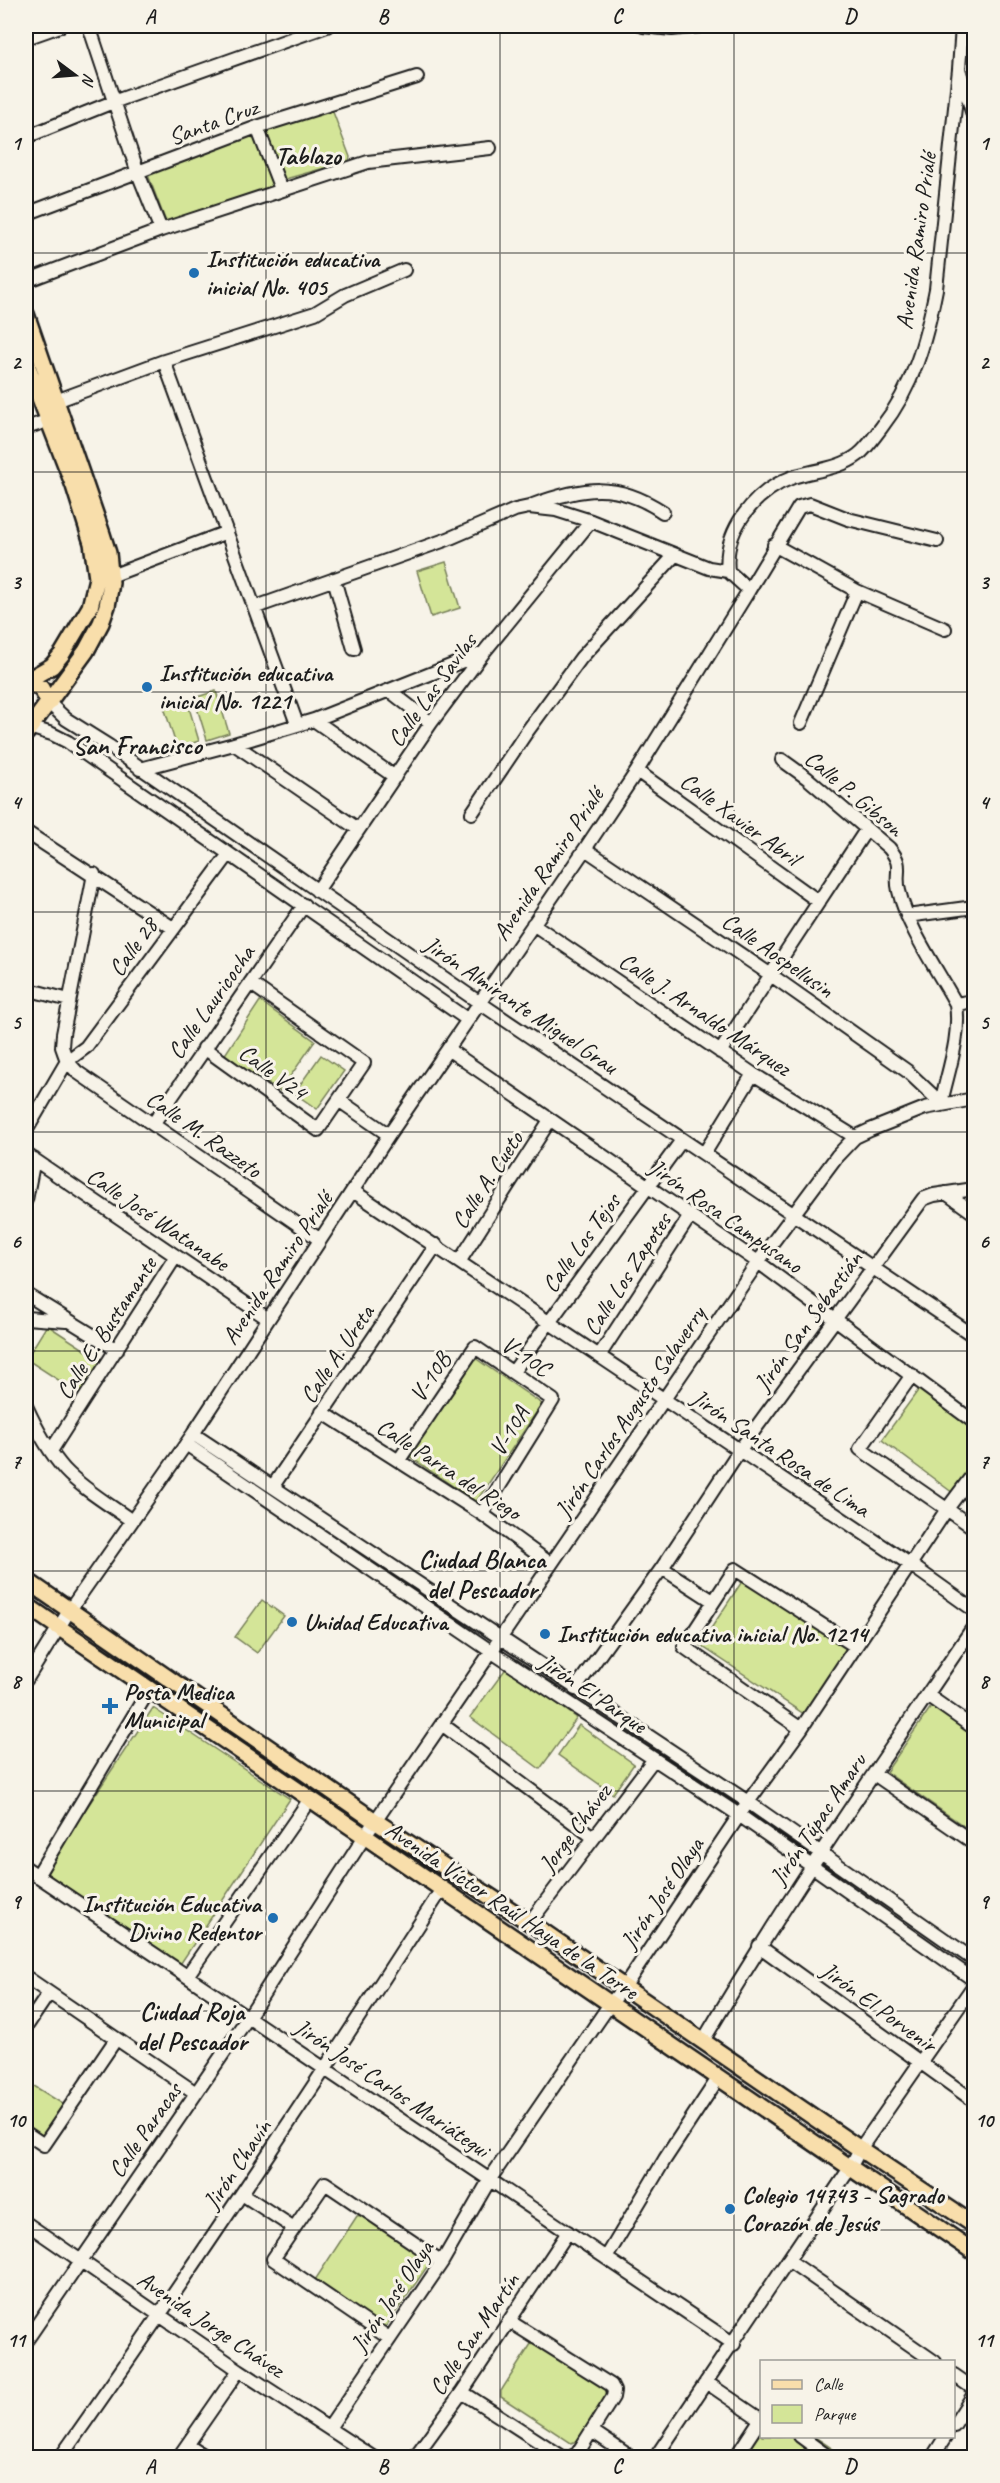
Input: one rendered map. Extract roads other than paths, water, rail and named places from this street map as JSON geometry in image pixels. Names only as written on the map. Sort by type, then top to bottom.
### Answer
[{"type":"main road","points":[[26,314],[102,534],[111,576],[107,606],[94,638],[49,703],[27,728]]},
{"type":"main road","points":[[26,362],[74,486],[92,543],[97,578],[90,607],[63,654],[52,666],[26,682]]},
{"type":"main road","points":[[26,682],[41,688],[49,703]]},
{"type":"main road","name":"Avenida Víctor Raúl Haya de la Torre","points":[[26,1580],[375,1821],[530,1922],[860,2149],[975,2225]]},
{"type":"main road","name":"Avenida Víctor Raúl Haya de la Torre","points":[[26,1605],[975,2252]]},
{"type":"street","points":[[26,38],[60,26]]},
{"type":"street","points":[[89,26],[138,173],[161,230]]},
{"type":"street","points":[[643,26],[672,29],[701,26]]},
{"type":"street","name":"Avenida Ramiro Prialé","points":[[728,571],[726,556],[734,530],[752,505],[792,478],[838,465],[857,456],[889,418],[906,393],[929,324],[936,289],[962,26]]},
{"type":"street","points":[[26,137],[113,102],[320,27]]},
{"type":"street","points":[[959,69],[975,118]]},
{"type":"street","name":"Santa Cruz","points":[[26,214],[257,128],[417,77]]},
{"type":"street","points":[[257,128],[281,189]]},
{"type":"street","points":[[26,281],[161,230],[368,162],[490,148]]},
{"type":"street","points":[[56,401],[164,361],[315,314],[345,296],[404,270]]},
{"type":"street","points":[[164,361],[297,724]]},
{"type":"street","points":[[26,428],[47,421]]},
{"type":"street","points":[[256,607],[448,539],[515,510],[569,493],[603,490],[634,495],[663,512]]},
{"type":"street","name":"Avenida Ramiro Prialé","points":[[26,1680],[69,1611],[189,1439],[319,1239],[637,771],[799,507],[810,504],[848,519],[937,541]]},
{"type":"street","points":[[529,507],[556,510],[591,521],[709,568],[728,571],[749,590]]},
{"type":"street","name":"Calle Las Savilas","points":[[317,891],[431,723],[484,652],[591,521]]},
{"type":"street","points":[[111,576],[227,532]]},
{"type":"street","points":[[774,545],[857,591],[945,629]]},
{"type":"street","points":[[472,813],[526,733],[581,658],[675,555]]},
{"type":"street","points":[[334,579],[354,649]]},
{"type":"street","points":[[801,723],[857,591]]},
{"type":"street","points":[[140,769],[314,720],[484,652]]},
{"type":"street","points":[[390,691],[431,723]]},
{"type":"street","name":"Jirón Almirante Miguel Grau","points":[[49,703],[66,718],[480,1003],[975,1336]]},
{"type":"street","points":[[314,720],[395,777]]},
{"type":"street","name":"Jirón Almirante Miguel Grau","points":[[27,728],[52,734],[68,742],[468,1020]]},
{"type":"street","points":[[234,744],[358,830]]},
{"type":"street","name":"Calle P. Gibson","points":[[782,760],[807,778],[889,848],[898,859],[899,890],[908,916]]},
{"type":"street","name":"Calle Xavier Abril","points":[[637,771],[818,901]]},
{"type":"street","points":[[720,1052],[866,830]]},
{"type":"street","points":[[26,832],[94,874],[173,928]]},
{"type":"street","name":"Calle Aospellusin","points":[[585,849],[771,975],[907,1071],[940,1103]]},
{"type":"street","name":"Calle 28","points":[[26,1131],[67,1061],[86,1047],[229,854]]},
{"type":"street","points":[[67,1061],[63,1041],[94,874]]},
{"type":"street","name":"Calle Lauricocha","points":[[153,1124],[304,905]]},
{"type":"street","points":[[940,1103],[957,1034],[956,1004],[908,916],[975,907]]},
{"type":"street","name":"Calle J. Arnaldo Márquez","points":[[533,924],[753,1074],[855,1137]]},
{"type":"street","points":[[250,983],[364,1063],[340,1101],[389,1135]]},
{"type":"street","points":[[26,989],[69,1000]]},
{"type":"street","points":[[956,1004],[975,1001]]},
{"type":"street","name":"Calle V24","points":[[204,1048],[318,1130],[340,1101]]},
{"type":"street","name":"Jirón Rosa Campusano","points":[[449,1050],[758,1262],[975,1422]]},
{"type":"street","name":"Calle M. Razzeto","points":[[67,1061],[77,1072],[319,1239]]},
{"type":"street","points":[[704,1154],[753,1074]]},
{"type":"street","name":"Jirón Carlos Augusto Salaverry","points":[[375,1821],[758,1262],[837,1156],[855,1137],[940,1103],[975,1099]]},
{"type":"street","name":"Calle A. Cueto","points":[[459,1262],[550,1120]]},
{"type":"street","name":"Calle Los Tejos","points":[[513,1372],[682,1140]]},
{"type":"street","points":[[26,1200],[30,1157]]},
{"type":"street","name":"Calle José Watanabe","points":[[30,1157],[267,1318]]},
{"type":"street","name":"Jirón San Sebastián","points":[[575,1689],[662,1568],[739,1451],[923,1199],[975,1189]]},
{"type":"street","name":"Jirón Santa Rosa de Lima","points":[[353,1191],[975,1610]]},
{"type":"street","points":[[946,1193],[975,1213]]},
{"type":"street","name":"Calle Los Zapotes","points":[[599,1356],[690,1216]]},
{"type":"street","name":"Calle A. Ureta","points":[[273,1486],[436,1245]]},
{"type":"street","name":"Calle E. Bustamante","points":[[51,1451],[176,1256]]},
{"type":"street","points":[[26,1294],[117,1350]]},
{"type":"street","points":[[26,1318],[70,1321]]},
{"type":"street","name":"V-10C","points":[[475,1347],[553,1400]]},
{"type":"street","name":"V-10B","points":[[399,1460],[475,1347]]},
{"type":"street","points":[[912,1375],[860,1449],[975,1528]]},
{"type":"street","name":"V-10A","points":[[482,1514],[553,1400]]},
{"type":"street","points":[[26,1406],[63,1468],[132,1521]]},
{"type":"street","name":"Calle Parra del Riego","points":[[322,1412],[482,1514],[551,1564]]},
{"type":"street","name":"Jirón El Parque","points":[[189,1439],[273,1486],[500,1640],[748,1802],[975,1960]]},
{"type":"street","name":"Jirón El Parque","points":[[189,1439],[492,1652],[812,1865],[973,1988]]},
{"type":"street","name":"Jirón José Olaya","points":[[329,2428],[442,2262],[490,2179],[610,2004],[625,1986],[739,1815],[801,1729],[947,1509],[975,1473]]},
{"type":"street","points":[[662,1568],[713,1601]]},
{"type":"street","points":[[801,1729],[684,1647],[713,1601],[735,1569],[855,1646]]},
{"type":"street","name":"Jirón Túpac Amaru","points":[[704,2041],[759,1946],[820,1852],[975,1626]]},
{"type":"street","points":[[37,1876],[149,1690]]},
{"type":"street","points":[[927,1695],[975,1728]]},
{"type":"street","points":[[442,1725],[593,1837]]},
{"type":"street","name":"Jorge Chávez","points":[[530,1922],[654,1759]]},
{"type":"street","points":[[874,1774],[975,1843]]},
{"type":"street","points":[[187,1976],[310,1800]]},
{"type":"street","name":"Calle Paracas","points":[[26,2341],[249,2016],[375,1821]]},
{"type":"street","name":"Jirón José Carlos Mariátegui","points":[[26,1868],[734,2344]]},
{"type":"street","name":"Jirón Chavín","points":[[60,2457],[161,2315],[327,2069],[442,1889]]},
{"type":"street","name":"Jirón El Porvenir","points":[[759,1946],[975,2101]]},
{"type":"street","points":[[26,1977],[196,2093]]},
{"type":"street","points":[[655,2457],[734,2344],[850,2168],[860,2149],[973,1988]]},
{"type":"street","points":[[26,2027],[49,1993]]},
{"type":"street","points":[[26,2133],[44,2145],[116,2039]]},
{"type":"street","points":[[606,2258],[665,2159],[719,2077]]},
{"type":"street","points":[[389,2338],[273,2259],[325,2183],[442,2262]]},
{"type":"street","points":[[242,2194],[294,2228]]},
{"type":"street","name":"Avenida Jorge Chávez","points":[[26,2223],[239,2370],[374,2457]]},
{"type":"street","name":"Calle San Martín","points":[[414,2457],[462,2392],[568,2232]]},
{"type":"street","points":[[788,2260],[933,2360]]},
{"type":"street","points":[[462,2392],[561,2456],[572,2456],[592,2431],[613,2397],[614,2391],[611,2385],[509,2321]]},
{"type":"street","points":[[178,2457],[239,2370]]},
{"type":"street","points":[[955,2376],[975,2389]]},
{"type":"street","points":[[706,2382],[760,2417]]},
{"type":"street","points":[[955,2424],[975,2394]]},
{"type":"street","points":[[735,2457],[760,2420]]},
{"type":"street","points":[[592,2431],[632,2457]]},
{"type":"street","points":[[803,2438],[830,2457]]},
{"type":"street","points":[[932,2457],[945,2438]]},
{"type":"street","points":[[187,2445],[207,2457]]},
{"type":"place","name":"Institución educativa inicial No. 405","points":[[194,273]]},
{"type":"place","name":"Institución educativa inicial No. 1221","points":[[147,687]]},
{"type":"place","name":"Unidad Educativa","points":[[292,1622]]},
{"type":"place","name":"Institución educativa inicial No. 1214","points":[[545,1634]]},
{"type":"place","name":"Posta Medica Municipal","points":[[110,1706]]},
{"type":"place","name":"Institución Educativa Divino Redentor","points":[[273,1918]]},
{"type":"place","name":"Colegio 14743 - Sagrado Corazón de Jesús","points":[[730,2209]]},
{"type":"district","name":"Tablazo","points":[[308,155]]},
{"type":"district","name":"San Francisco","points":[[137,745]]},
{"type":"district","name":"Ciudad Blanca del Pescador","points":[[482,1574]]},
{"type":"district","name":"Ciudad Roja del Pescador","points":[[192,2026]]}]
